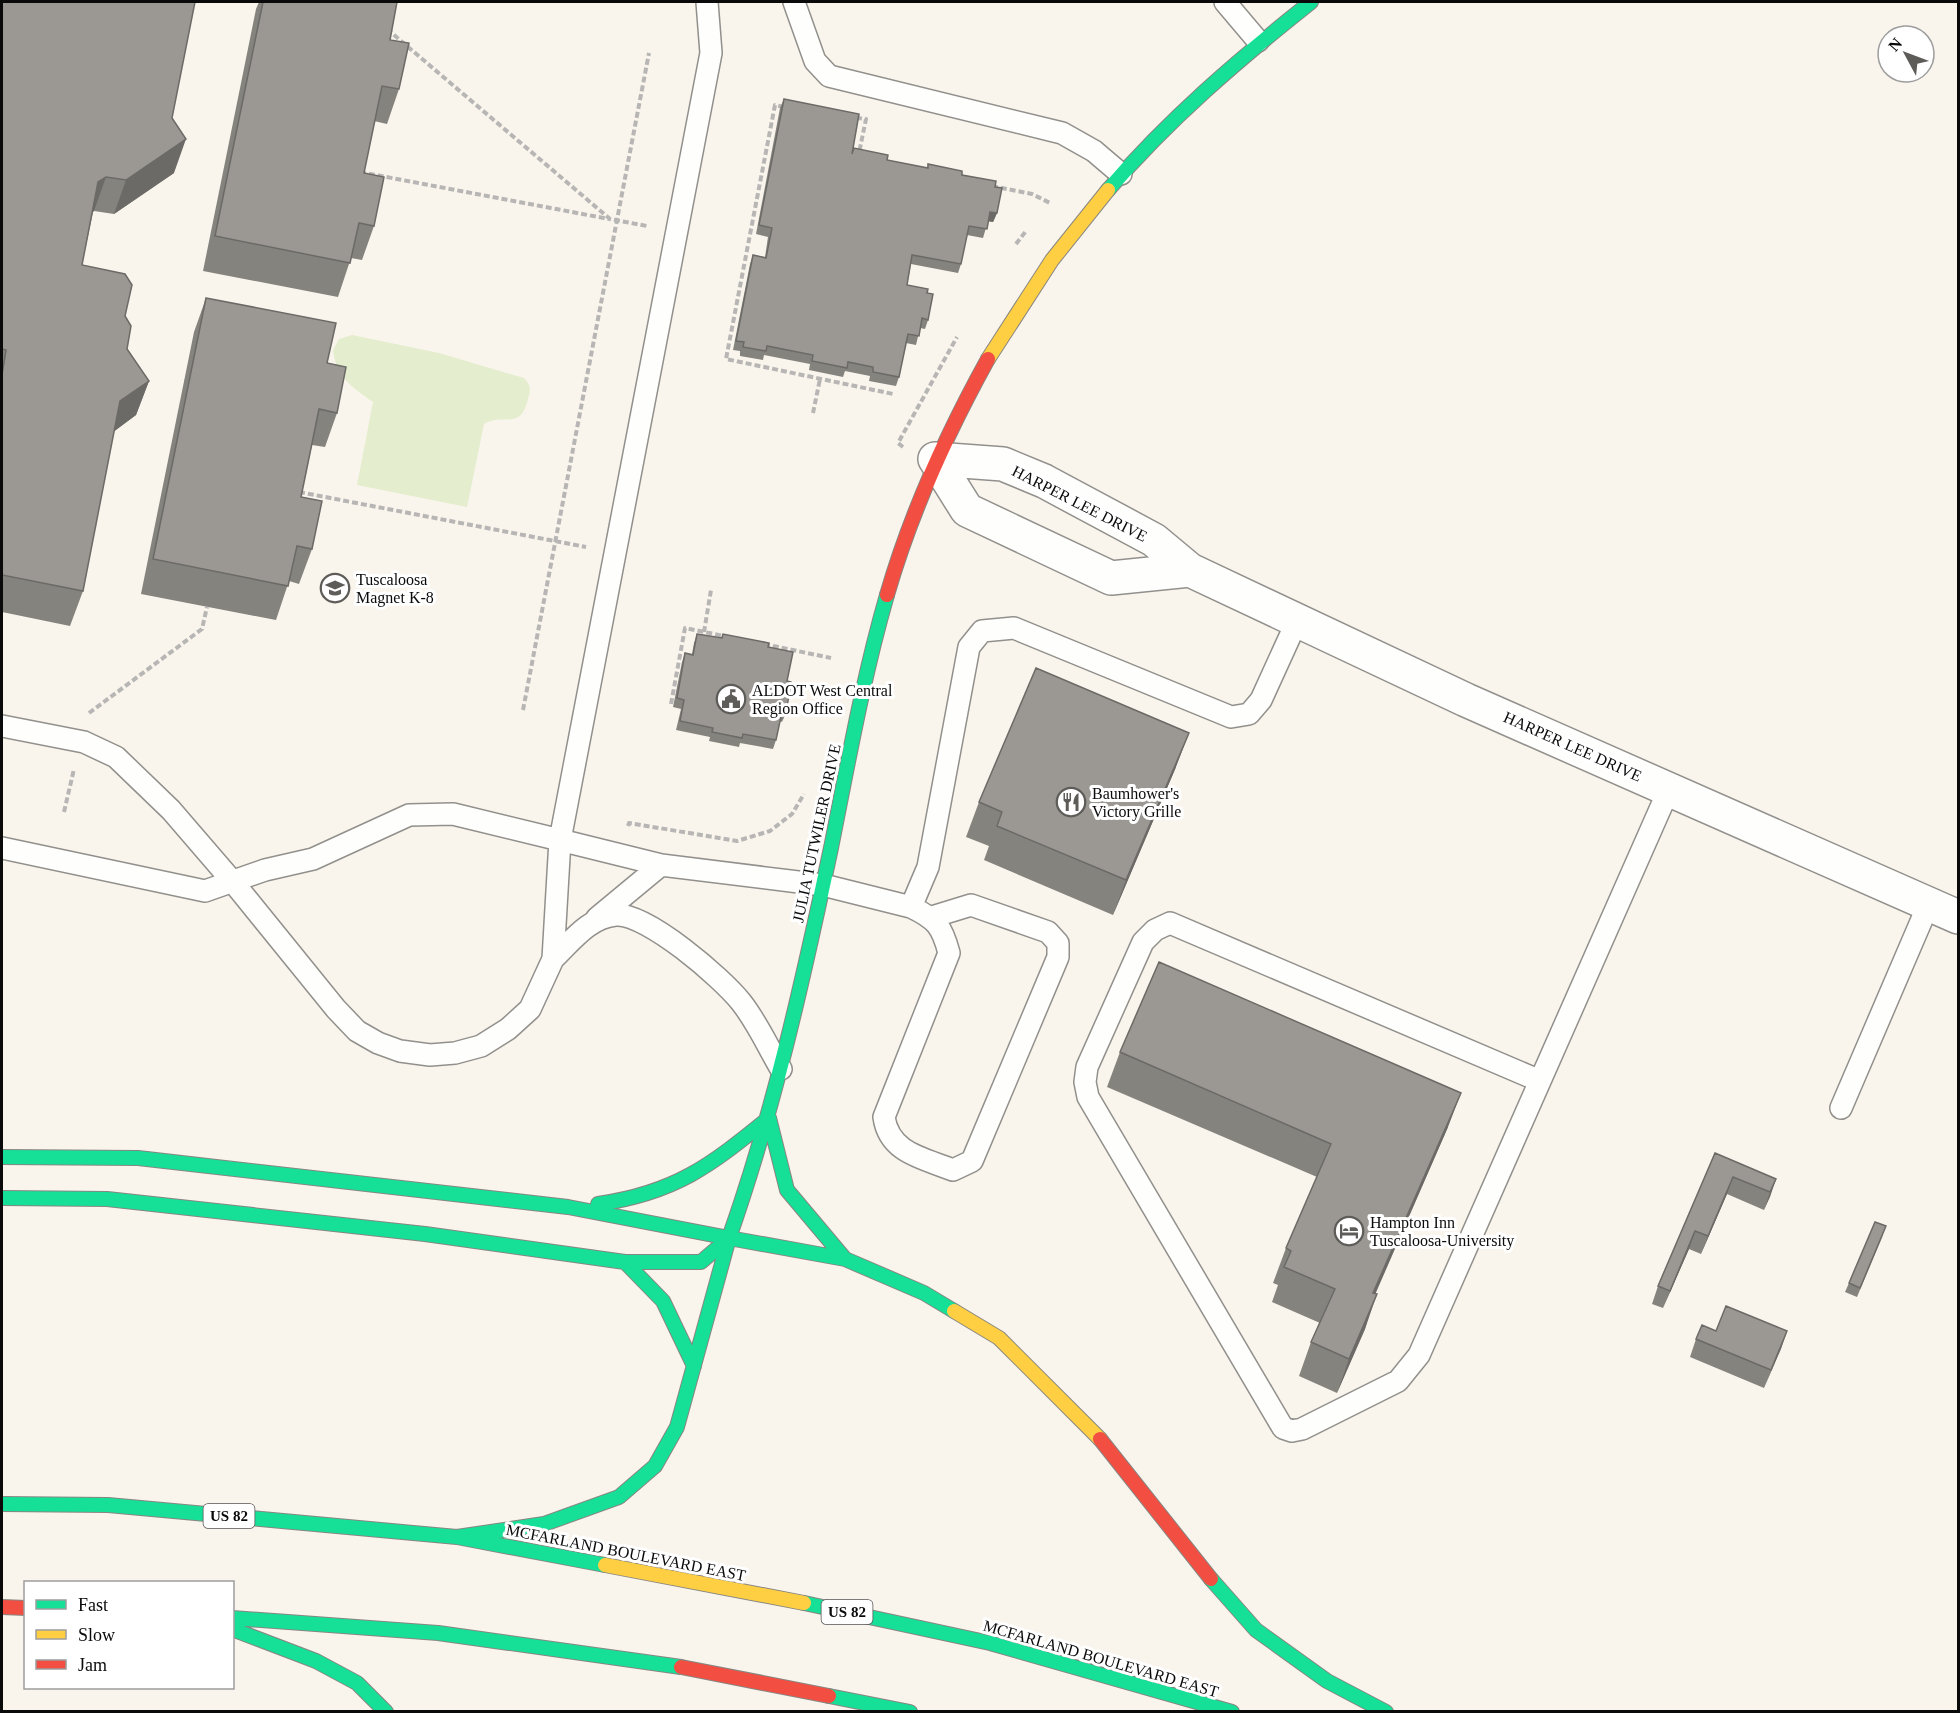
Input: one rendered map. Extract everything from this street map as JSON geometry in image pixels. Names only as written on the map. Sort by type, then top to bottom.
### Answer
[{"type":"main road","name":"JULIA TUTWILER DRIVE","points":[[457,1537],[543,1524],[619,1497],[655,1466],[672,1437],[677,1427],[729,1238],[769,1118],[823,885],[871,654],[888,588],[935,459],[987,357],[1062,244],[1121,174],[1202,89],[1258,41],[1311,2]]},
{"type":"main road","points":[[568,1207],[629,1201],[671,1188],[712,1164],[769,1118],[787,1190],[845,1260]]},
{"type":"main road","points":[[2,1157],[138,1158],[568,1207],[845,1260],[924,1293],[999,1338],[1091,1428],[1198,1565],[1256,1630],[1327,1681],[1386,1712]]},
{"type":"main road","points":[[2,1198],[107,1199],[425,1234],[625,1262],[701,1262],[729,1238]]},
{"type":"main road","points":[[625,1262],[663,1301],[694,1366]]},
{"type":"main road","name":"MCFARLAND BOULEVARD EAST","points":[[2,1504],[108,1504],[457,1537],[801,1602],[990,1643],[1232,1712]]},
{"type":"main road","points":[[2,1608],[24,1608]]},
{"type":"main road","points":[[234,1618],[438,1633],[699,1670],[910,1712]]},
{"type":"main road","points":[[234,1630],[316,1661],[357,1683],[386,1712]]},
{"type":"street","name":"HARPER LEE DRIVE","points":[[935,459],[1003,464],[1044,481],[1154,540],[1190,570],[1466,700],[1959,916]]},
{"type":"street","points":[[935,459],[967,510],[1111,578],[1190,570]]},
{"type":"lane","points":[[553,959],[560,840],[711,53],[706,2]]},
{"type":"lane","points":[[794,2],[815,61],[829,76],[1062,133],[1094,151],[1121,174]]},
{"type":"lane","points":[[1225,2],[1258,41]]},
{"type":"lane","points":[[911,907],[928,867],[969,647],[982,631],[1014,628],[1232,717],[1249,714],[1261,700],[1298,621]]},
{"type":"lane","points":[[2,726],[84,741],[116,757],[171,810],[336,1009],[357,1031],[378,1043],[400,1051],[430,1055],[455,1053],[481,1046],[499,1035],[530,1008],[553,959],[588,925],[661,865]]},
{"type":"lane","points":[[1540,1082],[1170,923],[1155,930],[1143,942],[1087,1067],[1085,1082],[1088,1098],[1283,1428],[1292,1431],[1302,1429],[1398,1382],[1419,1355],[1540,1082],[1669,789]]},
{"type":"lane","points":[[2,848],[206,891],[265,870],[314,859],[410,815],[453,813],[661,865],[823,885],[911,907],[932,917],[944,936],[949,953],[884,1117],[887,1133],[903,1149],[953,1170],[972,1161],[1058,957],[1058,943],[1048,932],[971,905],[932,917]]},
{"type":"lane","points":[[1841,1108],[1929,903]]},
{"type":"lane","points":[[588,925],[616,915],[649,926],[711,969],[744,1005],[781,1069]]},
{"type":"path","points":[[382,25],[610,219]]},
{"type":"path","points":[[523,710],[649,53]]},
{"type":"path","points":[[786,107],[775,105],[726,359],[893,394]]},
{"type":"path","points":[[854,118],[866,119],[859,155]]},
{"type":"path","points":[[359,171],[647,226]]},
{"type":"path","points":[[986,184],[1032,195],[1050,203]]},
{"type":"path","points":[[813,413],[820,379]]},
{"type":"path","points":[[297,492],[590,548]]},
{"type":"path","points":[[704,632],[711,590]]},
{"type":"path","points":[[86,715],[202,629],[207,607]]},
{"type":"path","points":[[671,704],[685,628],[727,637]]},
{"type":"path","points":[[762,644],[831,658]]},
{"type":"green space","points":[[352,335],[439,353],[524,378],[528,383],[529,396],[521,415],[484,424],[467,507],[357,485],[373,402],[352,387],[342,375],[333,350],[339,339]]},
{"type":"building","points":[[2,2],[195,2],[172,118],[186,139],[126,180],[106,177],[98,182],[82,265],[125,274],[132,285],[125,316],[131,326],[127,349],[149,381],[120,401],[83,591],[2,575],[2,375],[6,350],[2,349]]},
{"type":"building","points":[[263,2],[397,2],[390,40],[409,43],[399,89],[382,86],[364,173],[384,177],[374,226],[359,223],[350,263],[215,236]]},
{"type":"building","points":[[784,99],[859,114],[852,154],[854,148],[888,155],[887,160],[928,168],[928,164],[962,171],[962,175],[996,181],[995,187],[1002,188],[997,213],[990,212],[987,229],[969,226],[961,264],[912,255],[907,285],[928,289],[927,293],[933,294],[928,320],[922,318],[919,336],[908,334],[899,377],[873,372],[873,367],[848,362],[847,368],[812,361],[813,355],[767,346],[766,351],[743,347],[744,342],[736,341],[753,255],[766,258],[772,228],[759,225]]},
{"type":"building","points":[[206,298],[336,323],[327,363],[346,367],[337,413],[319,409],[301,497],[322,501],[312,549],[297,546],[288,586],[153,559]]},
{"type":"building","name":"ALDOT West Central Region Office","points":[[697,634],[722,638],[723,634],[769,643],[768,647],[793,652],[787,681],[791,682],[786,713],[782,712],[776,740],[743,734],[742,738],[712,732],[713,728],[680,721],[684,700],[677,698],[685,653],[693,655]]},
{"type":"building","name":"Baumhower's Victory Grille","points":[[1036,668],[1189,733],[1126,880],[997,826],[1002,812],[979,802]]},
{"type":"building","name":"Hampton Inn Tuscaloosa-University","points":[[1159,962],[1461,1093],[1373,1293],[1377,1294],[1349,1359],[1311,1342],[1335,1289],[1284,1267],[1291,1251],[1286,1248],[1331,1144],[1120,1052]]},
{"type":"building","points":[[1715,1153],[1776,1179],[1770,1192],[1733,1177],[1708,1236],[1695,1231],[1670,1291],[1658,1286]]},
{"type":"building","points":[[1875,1222],[1886,1226],[1860,1288],[1849,1283]]},
{"type":"building","points":[[1726,1306],[1787,1331],[1771,1370],[1696,1339],[1702,1325],[1716,1331]]},
{"type":"traffic: fast","points":[[1108,190],[1155,139],[1205,91],[1311,2]]},
{"type":"traffic: fast","points":[[729,1238],[774,1093],[798,996],[863,689],[887,595]]},
{"type":"traffic: fast","points":[[769,1118],[787,1190],[845,1259]]},
{"type":"traffic: fast","points":[[598,1204],[649,1193],[690,1175],[728,1150],[769,1118]]},
{"type":"traffic: fast","points":[[2,1157],[138,1158],[568,1207],[729,1238]]},
{"type":"traffic: fast","points":[[2,1198],[107,1199],[425,1234],[625,1262],[701,1262],[729,1238]]},
{"type":"traffic: fast","points":[[457,1537],[544,1524],[619,1497],[655,1466],[677,1427],[729,1238],[845,1259],[924,1293],[954,1311]]},
{"type":"traffic: fast","points":[[625,1262],[663,1301],[694,1366]]},
{"type":"traffic: fast","points":[[2,1504],[108,1505],[457,1537],[605,1565]]},
{"type":"traffic: fast","points":[[1211,1579],[1256,1630],[1327,1681],[1386,1712]]},
{"type":"traffic: fast","points":[[804,1603],[990,1643],[1232,1712]]},
{"type":"traffic: fast","points":[[234,1618],[438,1633],[681,1667]]},
{"type":"traffic: fast","points":[[234,1630],[316,1661],[357,1683],[386,1712]]},
{"type":"traffic: fast","points":[[829,1696],[910,1712]]},
{"type":"traffic: slow","points":[[988,359],[1052,260],[1108,190]]},
{"type":"traffic: slow","points":[[954,1311],[999,1338],[1100,1439]]},
{"type":"traffic: slow","points":[[605,1565],[804,1603]]},
{"type":"traffic: jam","points":[[887,595],[918,504],[958,416],[988,359]]},
{"type":"traffic: jam","points":[[1100,1439],[1211,1579]]},
{"type":"traffic: jam","points":[[2,1607],[24,1608]]},
{"type":"traffic: jam","points":[[681,1667],[829,1696]]},
{"type":"place","name":"Tuscaloosa Magnet K-8","points":[[335,588]]},
{"type":"place","name":"ALDOT West Central Region Office","points":[[731,699]]},
{"type":"place","name":"Baumhower's Victory Grille","points":[[1071,802]]},
{"type":"place","name":"Hampton Inn Tuscaloosa-University","points":[[1349,1231]]}]
